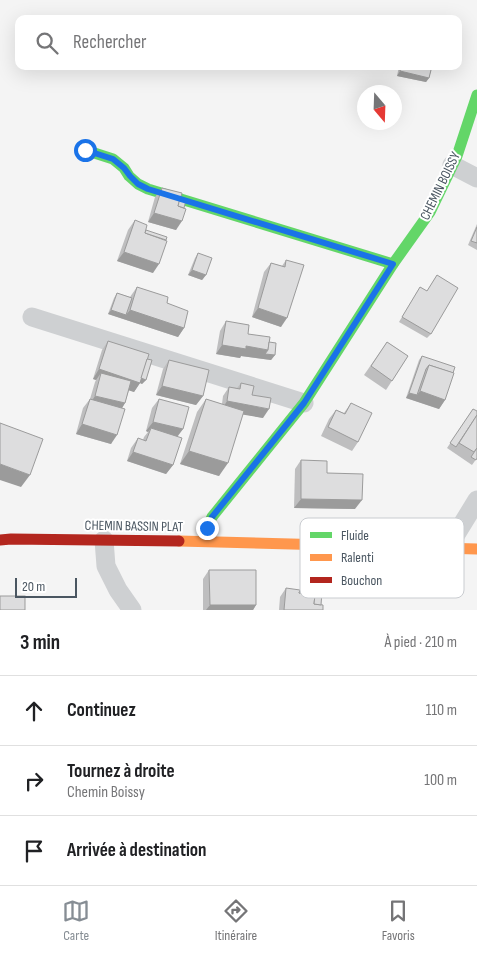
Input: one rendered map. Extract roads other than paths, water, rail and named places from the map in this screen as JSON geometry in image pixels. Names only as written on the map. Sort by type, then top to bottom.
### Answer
[{"type":"street","name":"CHEMIN BOISSY","points":[[205,541],[207,528],[212,517],[304,403],[393,264],[430,212],[457,156],[477,95]]},
{"type":"street","points":[[85,150],[113,159],[138,184],[148,189],[393,264]]},
{"type":"street","points":[[452,165],[477,178]]},
{"type":"street","points":[[32,317],[304,403]]},
{"type":"street","points":[[464,521],[477,500]]},
{"type":"street","name":"CHEMIN BASSIN PLAT","points":[[0,540],[205,541],[300,544]]},
{"type":"street","points":[[104,540],[106,566],[118,590],[132,610]]},
{"type":"street","name":"CHEMIN BASSIN PLAT","points":[[464,549],[477,549]]}]
